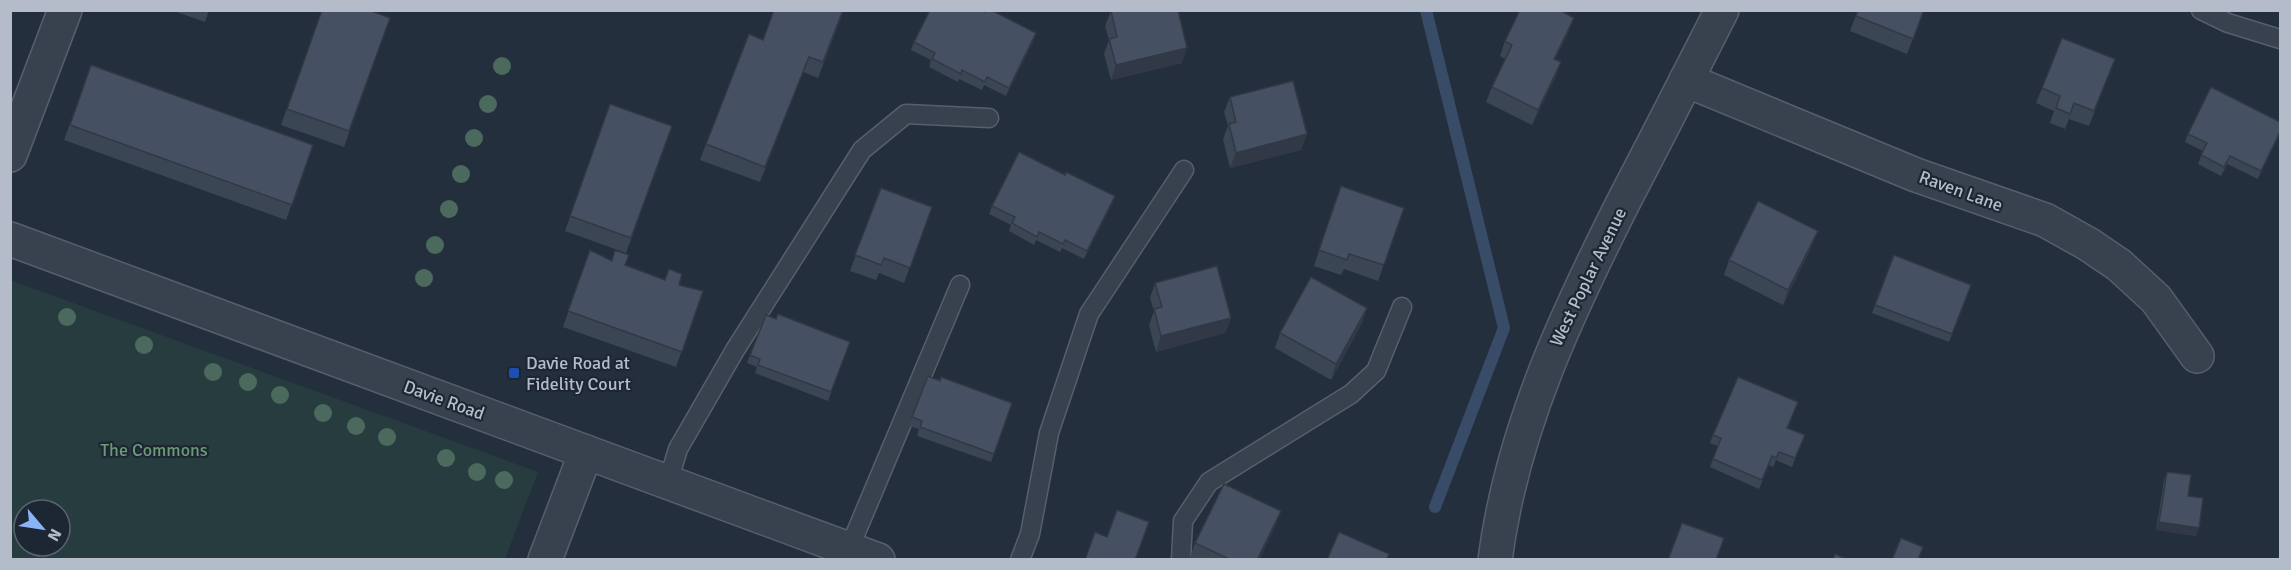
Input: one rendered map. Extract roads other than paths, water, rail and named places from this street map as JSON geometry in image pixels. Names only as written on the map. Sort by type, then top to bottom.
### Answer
[{"type":"street","points":[[10,155],[65,10]]},
{"type":"street","name":"West Poplar Avenue","points":[[1495,560],[1506,499],[1517,456],[1552,352],[1589,271],[1722,10]]},
{"type":"street","name":"Raven Lane","points":[[1686,80],[1916,175],[2045,220],[2088,244],[2119,265],[2156,299],[2197,356]]},
{"type":"street","name":"Davie Road","points":[[10,239],[863,554]]},
{"type":"street","points":[[545,560],[586,452]]},
{"type":"lane","points":[[2201,10],[2228,23],[2280,39]]},
{"type":"lane","points":[[668,482],[678,449],[730,360],[862,150],[906,114],[989,118]]},
{"type":"lane","points":[[1020,560],[1030,534],[1050,433],[1089,314],[1184,170]]},
{"type":"lane","points":[[863,554],[960,285]]},
{"type":"lane","points":[[1181,560],[1183,521],[1209,482],[1351,394],[1368,379],[1376,371],[1402,307]]},
{"type":"waterway","points":[[1426,10],[1504,328],[1435,507]]},
{"type":"place","name":"Davie Road at Fidelity Court","points":[[514,373]]},
{"type":"park label","name":"The Commons","points":[[154,450]]}]
